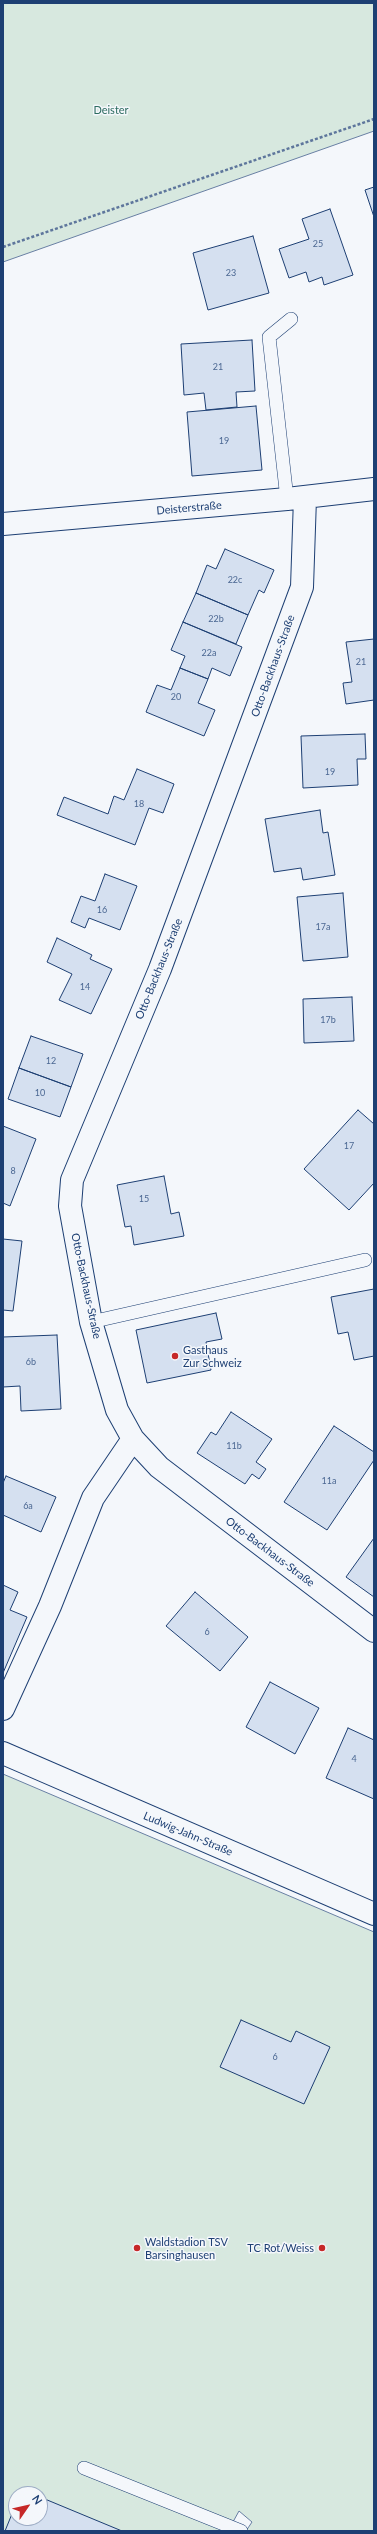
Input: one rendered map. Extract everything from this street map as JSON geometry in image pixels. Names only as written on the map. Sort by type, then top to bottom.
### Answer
[{"type":"street","name":"Deisterstraße","points":[[3,524],[296,498],[374,489]]},
{"type":"street","name":"Otto-Backhaus-Straße","points":[[296,498],[302,587],[160,968],[72,1180],[70,1206],[91,1322],[117,1410],[133,1439],[158,1467],[374,1631]]},
{"type":"street","points":[[3,1709],[50,1606],[93,1498],[133,1439]]},
{"type":"street","name":"Ludwig-Jahn-Straße","points":[[3,1753],[374,1914]]},
{"type":"lane","points":[[291,319],[269,337],[296,498]]},
{"type":"lane","points":[[91,1322],[365,1260]]},
{"type":"lane","points":[[84,2468],[241,2531]]},
{"type":"path","points":[[3,247],[374,119]]},
{"type":"green space","name":"Deister","points":[[3,3],[374,3],[374,131],[3,262]]},
{"type":"green space","name":"Waldstadion TSV Barsinghausen","points":[[3,1774],[374,1932],[374,2531],[246,2531],[252,2522],[239,2511],[228,2531],[3,2531]]},
{"type":"building","points":[[374,187],[374,217],[365,190]]},
{"type":"building","points":[[330,209],[353,275],[324,285],[322,277],[309,282],[306,272],[289,278],[279,249],[309,239],[302,219]]},
{"type":"building","points":[[253,236],[269,293],[208,310],[193,253]]},
{"type":"building","points":[[252,340],[255,391],[236,392],[237,407],[206,410],[204,393],[184,395],[181,344]]},
{"type":"building","points":[[256,406],[262,470],[192,476],[187,412]]},
{"type":"building","points":[[225,549],[274,570],[264,593],[259,590],[248,615],[196,593],[207,565],[216,569]]},
{"type":"building","points":[[196,593],[248,615],[236,644],[183,622]]},
{"type":"building","points":[[183,622],[242,647],[230,676],[212,668],[208,679],[180,668],[185,656],[171,650]]},
{"type":"building","points":[[374,639],[374,700],[346,704],[343,683],[352,682],[346,642]]},
{"type":"building","points":[[180,668],[208,679],[198,703],[215,710],[204,736],[146,712],[157,685],[171,690]]},
{"type":"building","points":[[365,734],[366,759],[357,759],[358,785],[303,788],[301,736]]},
{"type":"building","points":[[137,769],[174,784],[163,813],[149,808],[135,845],[57,815],[64,797],[108,814],[114,796],[124,800]]},
{"type":"building","points":[[320,810],[323,833],[328,832],[335,875],[303,880],[301,868],[274,872],[265,819]]},
{"type":"building","points":[[105,874],[137,886],[120,930],[89,918],[85,928],[71,922],[81,896],[95,901]]},
{"type":"building","points":[[343,893],[348,957],[303,961],[297,897]]},
{"type":"building","points":[[57,938],[92,955],[90,959],[112,969],[91,1014],[59,1000],[72,974],[47,962]]},
{"type":"building","points":[[352,997],[354,1041],[304,1043],[303,999]]},
{"type":"building","points":[[31,1036],[83,1054],[71,1087],[19,1068]]},
{"type":"building","points":[[19,1068],[71,1087],[60,1117],[8,1099]]},
{"type":"building","points":[[358,1110],[374,1124],[374,1183],[349,1210],[304,1169]]},
{"type":"building","points":[[3,1126],[36,1139],[10,1206],[3,1203]]},
{"type":"building","points":[[164,1176],[171,1214],[179,1212],[184,1236],[134,1245],[131,1226],[125,1227],[117,1185]]},
{"type":"building","points":[[3,1239],[22,1241],[13,1311],[3,1310]]},
{"type":"building","points":[[374,1289],[374,1356],[354,1360],[348,1332],[338,1334],[331,1297]]},
{"type":"building","name":"Gasthaus Zur Schweiz","points":[[216,1313],[222,1339],[206,1342],[211,1370],[147,1383],[136,1330]]},
{"type":"building","points":[[57,1335],[61,1409],[21,1411],[20,1386],[3,1387],[3,1337]]},
{"type":"building","points":[[231,1412],[272,1439],[256,1462],[266,1469],[259,1479],[252,1474],[245,1484],[197,1453],[211,1432],[216,1435]]},
{"type":"building","points":[[334,1426],[374,1452],[374,1460],[327,1530],[284,1502]]},
{"type":"building","points":[[6,1476],[56,1497],[41,1532],[3,1515],[3,1483]]},
{"type":"building","points":[[374,1538],[374,1597],[346,1577]]},
{"type":"building","points":[[3,1585],[18,1592],[10,1610],[27,1617],[3,1673]]},
{"type":"building","points":[[195,1592],[248,1637],[220,1671],[166,1626]]},
{"type":"building","points":[[270,1682],[319,1708],[295,1754],[246,1727]]},
{"type":"building","points":[[348,1728],[374,1740],[374,1799],[326,1778]]},
{"type":"building","points":[[241,2020],[291,2042],[296,2031],[330,2047],[304,2104],[220,2067]]},
{"type":"building","points":[[48,2500],[122,2531],[5,2531],[8,2524],[8,2526],[48,2526]]},
{"type":"place","name":"Gasthaus Zur Schweiz","points":[[175,1356]]},
{"type":"place","name":"Waldstadion TSV Barsinghausen","points":[[137,2248]]},
{"type":"place","name":"TC Rot/Weiss","points":[[322,2248]]}]
